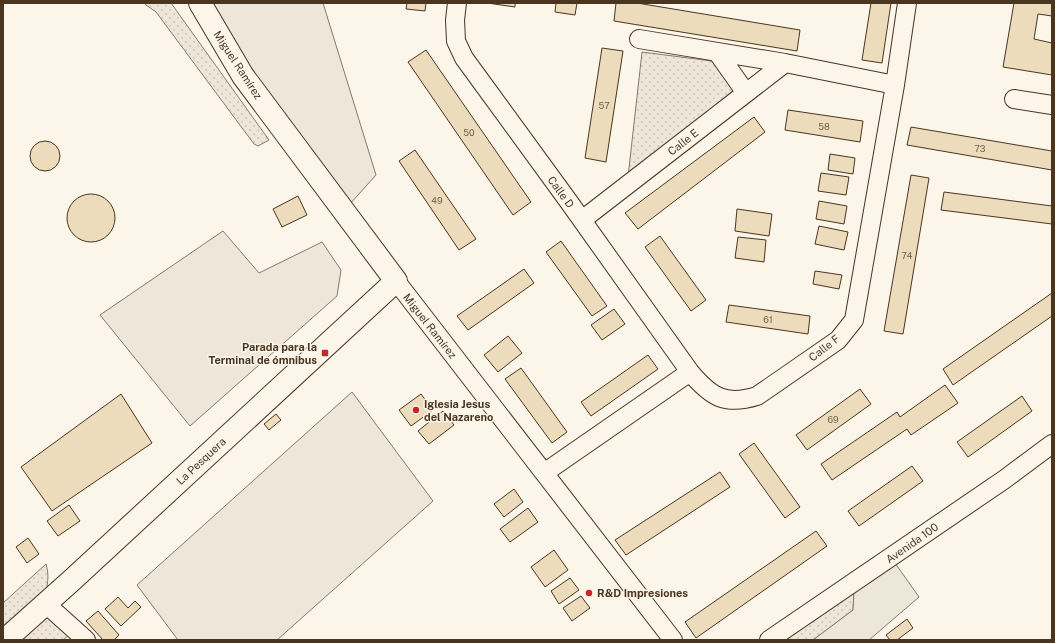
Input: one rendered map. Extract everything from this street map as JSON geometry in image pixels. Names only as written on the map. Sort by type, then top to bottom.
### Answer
[{"type":"main road","name":"Miguel Ramírez","points":[[200,3],[243,76],[396,281]]},
{"type":"main road","name":"La Pesquera","points":[[5,640],[46,604],[396,281]]},
{"type":"street","name":"Calle D","points":[[458,3],[455,20],[456,41],[464,58],[690,372]]},
{"type":"street","name":"Calle F","points":[[690,372],[701,386],[712,394],[724,399],[734,401],[757,396],[838,340],[854,320],[895,85],[907,3]]},
{"type":"street","points":[[639,40],[785,63],[895,85]]},
{"type":"street","points":[[717,52],[746,93]]},
{"type":"street","name":"Calle E","points":[[582,220],[785,63]]},
{"type":"street","points":[[1014,99],[1052,105]]},
{"type":"street","name":"Miguel Ramírez","points":[[396,281],[673,640]]},
{"type":"street","points":[[544,473],[690,372]]},
{"type":"street","name":"Avenida 100","points":[[770,640],[992,488],[1052,444]]},
{"type":"street","points":[[46,604],[86,640]]},
{"type":"shaded area","points":[[145,3],[171,3],[269,140],[258,146],[254,144],[156,12]]},
{"type":"shaded area","points":[[210,3],[323,3],[376,175],[349,205],[254,76]]},
{"type":"shaded area","points":[[642,52],[712,61],[735,89],[628,177]]},
{"type":"shaded area","points":[[223,231],[259,273],[322,242],[341,270],[337,296],[190,426],[100,315]]},
{"type":"shaded area","points":[[352,392],[433,501],[277,640],[178,640],[137,585]]},
{"type":"shaded area","points":[[895,563],[919,597],[869,640],[813,640],[853,610],[854,591]]},
{"type":"shaded area","points":[[46,564],[48,578],[46,592],[3,631],[3,603]]},
{"type":"shaded area","points":[[854,591],[853,610],[813,640],[784,640]]},
{"type":"shaded area","points":[[49,612],[70,634],[63,640],[18,640]]},
{"type":"building","points":[[407,3],[426,3],[425,11],[406,9]]},
{"type":"building","points":[[487,3],[515,3],[515,7]]},
{"type":"building","points":[[556,3],[577,3],[575,15],[555,12]]},
{"type":"building","points":[[616,3],[637,3],[800,30],[797,51],[614,21]]},
{"type":"building","points":[[871,3],[891,3],[882,63],[862,60]]},
{"type":"building","points":[[1014,3],[1052,3],[1052,16],[1038,14],[1034,39],[1052,43],[1052,75],[1003,67]]},
{"type":"building","points":[[602,48],[623,51],[606,162],[585,158]]},
{"type":"building","points":[[426,50],[531,202],[513,215],[408,62]]},
{"type":"building","points":[[788,110],[863,121],[860,142],[785,130]]},
{"type":"building","points":[[754,117],[765,132],[638,229],[625,213]]},
{"type":"building","points":[[911,127],[1052,151],[1052,170],[907,145]]},
{"type":"building","points":[[45,141],[56,145],[60,156],[56,167],[45,171],[34,167],[30,156],[34,145]]},
{"type":"building","points":[[415,150],[476,239],[459,250],[399,161]]},
{"type":"building","points":[[830,154],[855,158],[853,174],[828,170]]},
{"type":"building","points":[[821,173],[849,177],[846,195],[818,191]]},
{"type":"building","points":[[911,175],[929,178],[903,334],[884,331]]},
{"type":"building","points":[[944,192],[1052,206],[1052,224],[941,210]]},
{"type":"building","points":[[86,194],[96,194],[108,201],[115,213],[115,223],[108,235],[96,242],[86,242],[78,238],[71,231],[67,223],[67,213],[71,205],[78,198]]},
{"type":"building","points":[[298,196],[307,215],[282,227],[273,209]]},
{"type":"building","points":[[819,201],[847,206],[844,224],[816,219]]},
{"type":"building","points":[[737,209],[772,214],[769,236],[735,231]]},
{"type":"building","points":[[819,226],[848,232],[844,250],[815,244]]},
{"type":"building","points":[[660,236],[706,300],[691,311],[645,247]]},
{"type":"building","points":[[738,237],[766,240],[764,262],[735,258]]},
{"type":"building","points":[[561,241],[607,306],[592,316],[546,252]]},
{"type":"building","points":[[524,269],[534,283],[468,330],[457,316]]},
{"type":"building","points":[[815,271],[842,275],[839,289],[813,284]]},
{"type":"building","points":[[1052,293],[1052,316],[953,385],[943,369]]},
{"type":"building","points":[[729,305],[810,316],[808,334],[726,322]]},
{"type":"building","points":[[614,309],[625,324],[602,340],[591,325]]},
{"type":"building","points":[[508,336],[522,353],[498,372],[484,355]]},
{"type":"building","points":[[648,355],[658,369],[591,416],[581,402]]},
{"type":"building","points":[[521,368],[567,432],[552,443],[505,379]]},
{"type":"building","points":[[945,385],[958,403],[911,435],[907,429],[832,480],[821,464],[897,412],[900,417]]},
{"type":"building","points":[[860,389],[871,404],[807,450],[796,435]]},
{"type":"building","points":[[121,394],[152,443],[52,511],[21,467]]},
{"type":"building","name":"Iglesia Jesus del Nazareno","points":[[421,394],[433,410],[411,426],[399,410]]},
{"type":"building","points":[[1022,396],[1032,411],[968,457],[957,442]]},
{"type":"building","points":[[443,411],[454,425],[429,444],[418,431]]},
{"type":"building","points":[[276,414],[281,420],[269,430],[264,424]]},
{"type":"building","points":[[754,443],[800,507],[785,518],[739,454]]},
{"type":"building","points":[[912,466],[923,481],[859,526],[848,511]]},
{"type":"building","points":[[720,472],[730,487],[626,555],[615,540]]},
{"type":"building","points":[[514,489],[523,502],[504,517],[494,504]]},
{"type":"building","points":[[69,505],[80,521],[58,536],[47,521]]},
{"type":"building","points":[[528,508],[538,522],[510,542],[500,529]]},
{"type":"building","points":[[816,531],[827,546],[696,638],[685,622]]},
{"type":"building","points":[[28,538],[39,554],[27,563],[16,547]]},
{"type":"building","points":[[554,550],[568,570],[545,587],[531,567]]},
{"type":"building","points":[[570,578],[579,590],[559,604],[551,591]]},
{"type":"building","points":[[581,596],[590,608],[572,621],[563,608]]},
{"type":"building","points":[[118,597],[128,608],[135,601],[141,607],[121,626],[105,609]]},
{"type":"building","points":[[98,611],[119,635],[114,640],[103,640],[86,621]]},
{"type":"building","points":[[907,619],[913,628],[897,640],[890,640],[886,635]]},
{"type":"place","name":"Parada para la Terminal de ómnibus","points":[[325,353]]},
{"type":"place","name":"Iglesia Jesus del Nazareno","points":[[416,410]]},
{"type":"place","name":"R&D Impresiones","points":[[589,593]]}]
